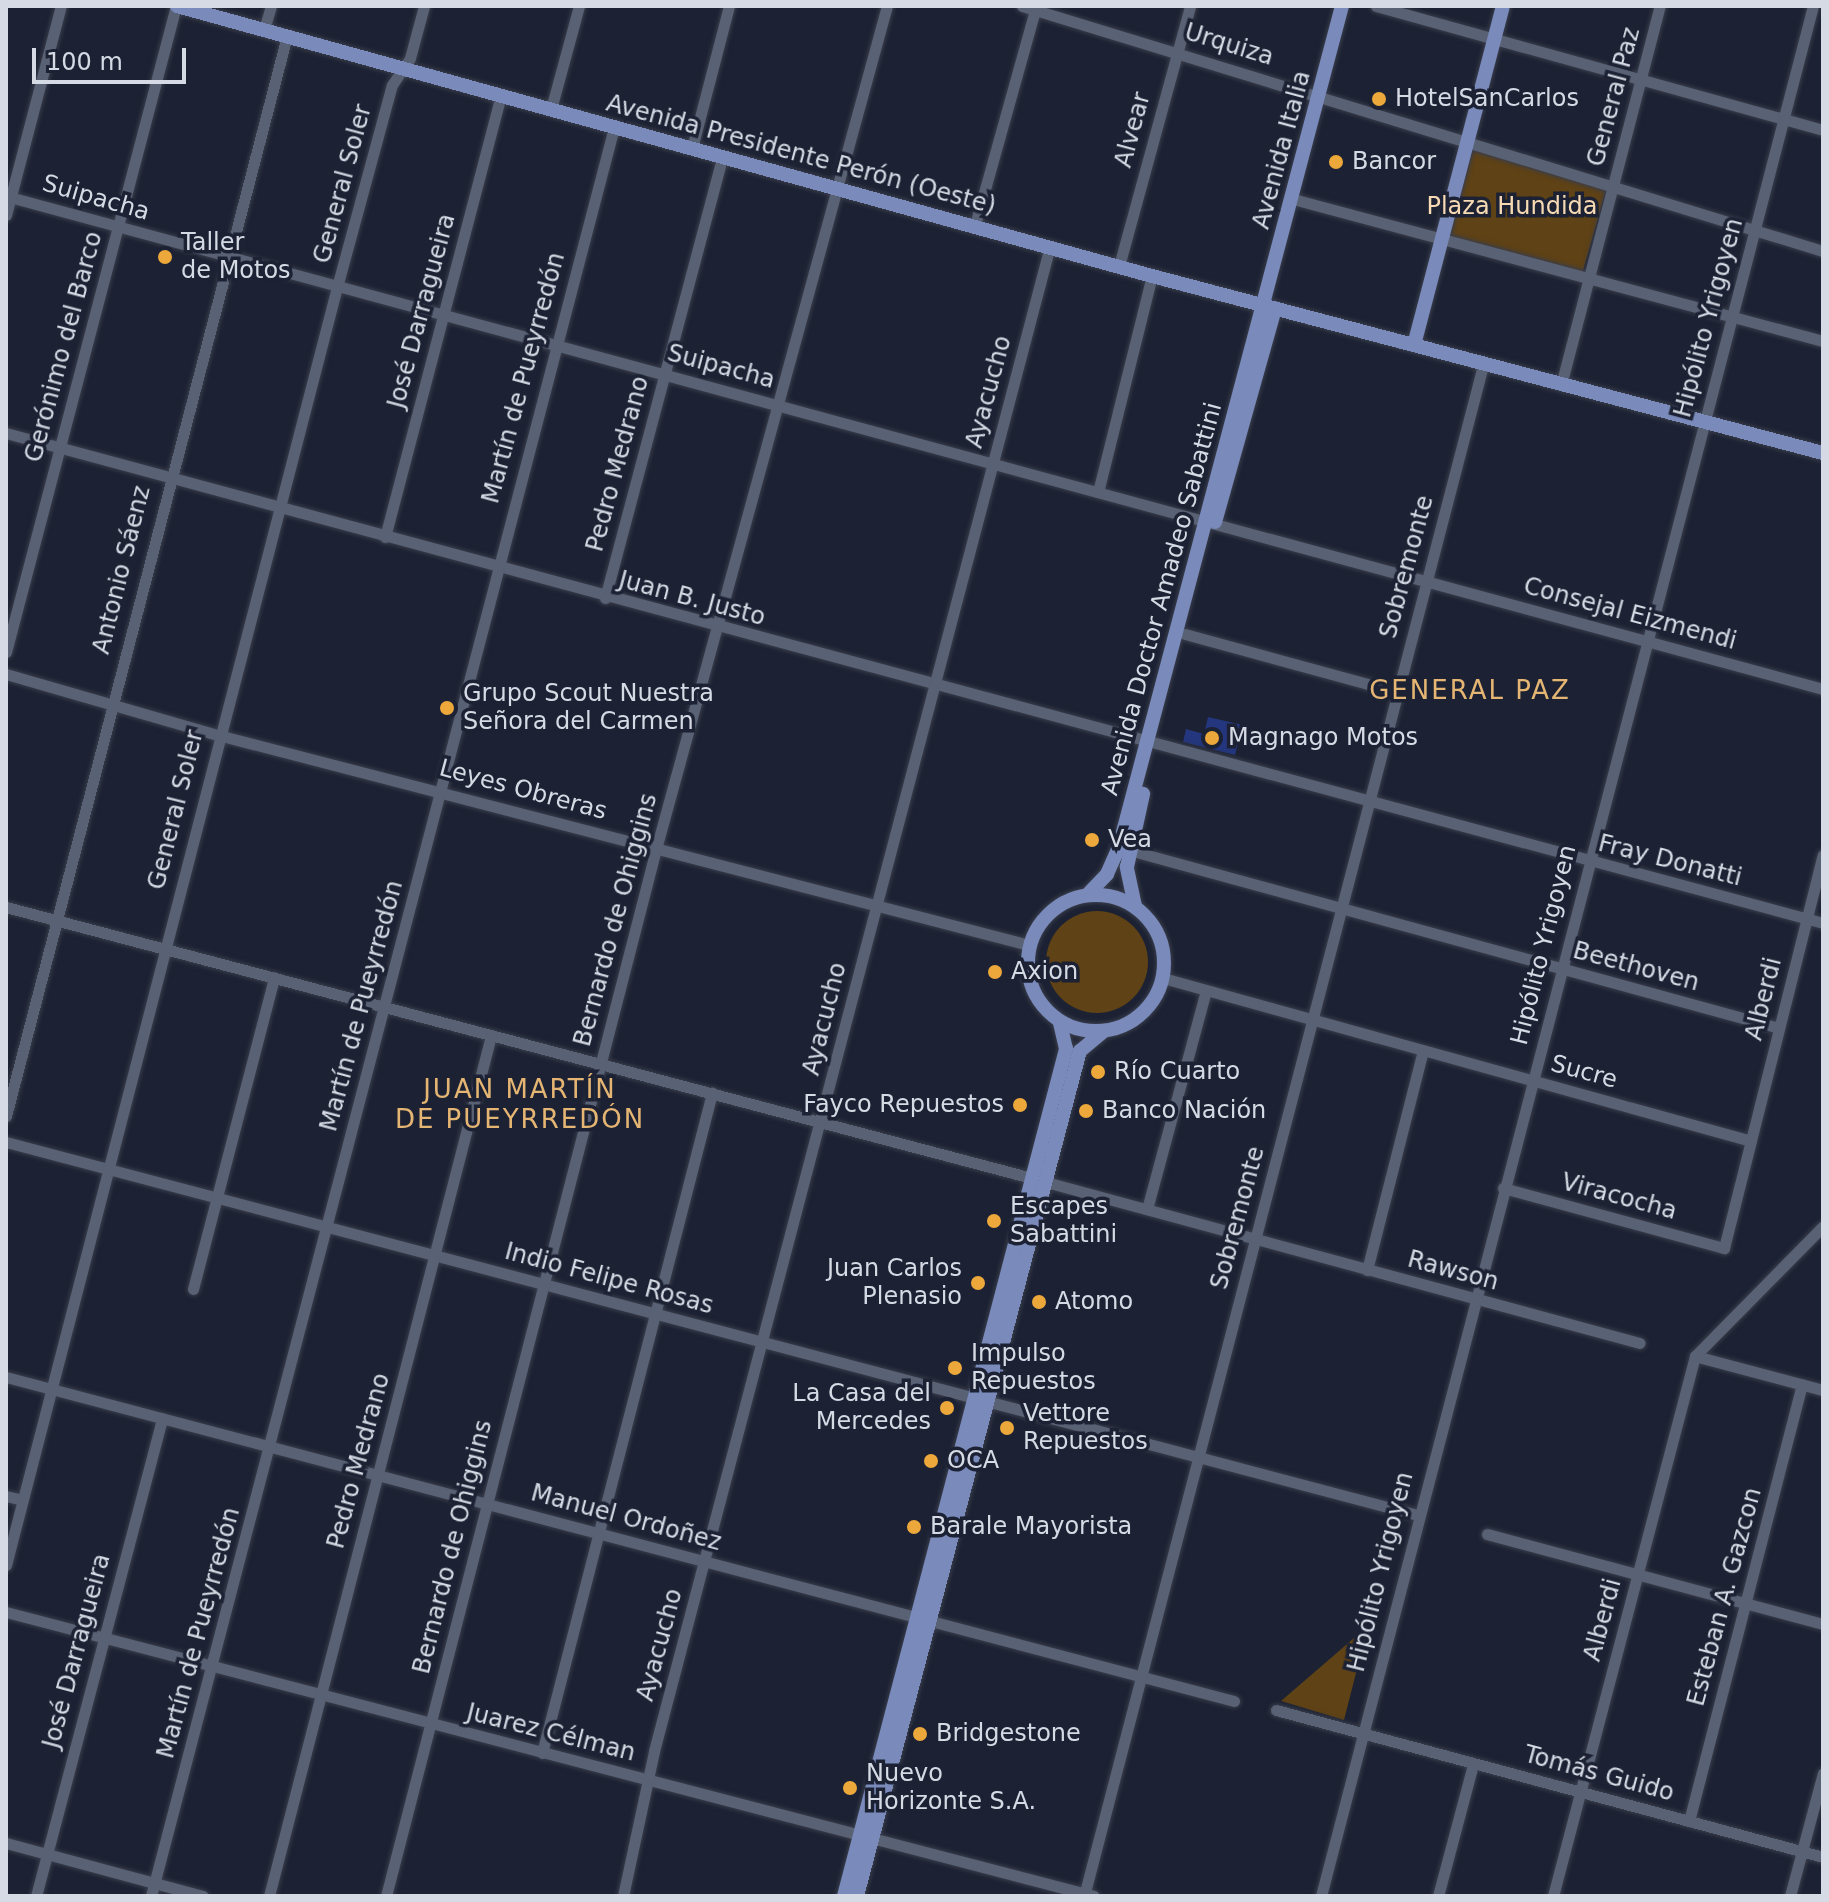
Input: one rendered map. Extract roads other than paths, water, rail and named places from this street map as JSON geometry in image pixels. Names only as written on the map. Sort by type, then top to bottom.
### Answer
[{"type":"main road","name":"Avenida Presidente Perón (Oeste)","points":[[176,6],[1152,276],[1823,453]]},
{"type":"main road","name":"Avenida Italia","points":[[1269,306],[1342,6]]},
{"type":"main road","points":[[1414,345],[1503,6]]},
{"type":"main road","name":"Avenida Doctor Amadeo Sabattini","points":[[1135,906],[1127,879],[1129,850],[1152,742],[1269,306]]},
{"type":"main road","name":"Avenida Doctor Amadeo Sabattini","points":[[1087,895],[1115,860],[1185,634],[1210,523]]},
{"type":"main road","points":[[857,1896],[867,1836],[1039,1180],[1066,1049],[1060,1022],[1032,988],[1029,945],[1050,911],[1087,895],[1135,906],[1160,938],[1163,978],[1142,1014],[1104,1031],[1080,1051],[1039,1180]]},
{"type":"main road","points":[[1060,1022],[1104,1031]]},
{"type":"main road","points":[[844,1896],[867,1836]]},
{"type":"street","points":[[6,215],[61,6]]},
{"type":"street","name":"Gerónimo del Barco","points":[[6,652],[176,6]]},
{"type":"street","points":[[264,30],[271,6]]},
{"type":"street","name":"General Soler","points":[[6,1565],[218,735],[337,287],[392,85],[402,71],[424,6]]},
{"type":"street","points":[[551,109],[579,6]]},
{"type":"street","points":[[692,148],[729,6]]},
{"type":"street","name":"Bernardo de Ohiggins","points":[[386,1896],[656,849],[833,188],[887,6]]},
{"type":"street","name":"Urquiza","points":[[1022,6],[1823,251]]},
{"type":"street","name":"Alvear","points":[[1119,266],[1190,6]]},
{"type":"street","points":[[1376,6],[1823,130]]},
{"type":"street","name":"General Paz","points":[[1561,385],[1660,6]]},
{"type":"street","name":"Hipólito Yrigoyen","points":[[1321,1896],[1644,641],[1813,6]]},
{"type":"street","points":[[975,225],[1036,8]]},
{"type":"street","name":"Antonio Sáenz","points":[[6,1116],[168,478],[287,36]]},
{"type":"street","name":"José Darragueira","points":[[385,537],[501,96]]},
{"type":"street","name":"Martín de Pueyrredón","points":[[151,1896],[614,127]]},
{"type":"street","name":"Pedro Medrano","points":[[605,598],[722,157]]},
{"type":"street","name":"Suipacha","points":[[9,196],[1425,582]]},
{"type":"street","points":[[1293,199],[1823,341]]},
{"type":"street","name":"Ayacucho","points":[[623,1896],[649,1780],[1050,246]]},
{"type":"street","points":[[1098,492],[1152,276]]},
{"type":"street","name":"Sobremonte","points":[[1088,1895],[1254,1239],[1483,365]]},
{"type":"street","name":"Juan B. Justo","points":[[6,433],[717,629],[1152,742],[1368,802]]},
{"type":"street","name":"Consejal Eizmendi","points":[[1425,582],[1823,689]]},
{"type":"street","points":[[1185,634],[1397,692]]},
{"type":"street","name":"Leyes Obreras","points":[[6,674],[218,735],[441,790],[1029,945]]},
{"type":"street","name":"Fray Donatti","points":[[1368,802],[1588,863],[1823,923]]},
{"type":"street","name":"Beethoven","points":[[1129,850],[1779,1028]]},
{"type":"street","name":"Alberdi","points":[[1724,1248],[1823,855]]},
{"type":"street","name":"Rawson","points":[[6,907],[1039,1180],[1640,1343]]},
{"type":"street","points":[[193,1289],[274,977]]},
{"type":"street","points":[[1163,978],[1314,1019]]},
{"type":"street","points":[[1147,1209],[1206,991]]},
{"type":"street","name":"Sucre","points":[[1314,1019],[1751,1141]]},
{"type":"street","name":"Pedro Medrano","points":[[269,1896],[437,1256],[491,1036]]},
{"type":"street","points":[[1367,1270],[1423,1051]]},
{"type":"street","points":[[542,1753],[595,1532],[712,1093]]},
{"type":"street","name":"Indio Felipe Rosas","points":[[6,1142],[1418,1515]]},
{"type":"street","name":"Viracocha","points":[[1503,1188],[1724,1248]]},
{"type":"street","points":[[1823,1226],[1695,1356],[1823,1390]]},
{"type":"street","name":"Alberdi","points":[[1553,1896],[1695,1356]]},
{"type":"street","name":"Manuel Ordoñez","points":[[6,1377],[1234,1701]]},
{"type":"street","name":"Esteban A. Gazcon","points":[[1689,1821],[1802,1384]]},
{"type":"street","name":"José Darragueira","points":[[36,1896],[162,1418]]},
{"type":"street","points":[[6,1496],[23,1500]]},
{"type":"street","points":[[1487,1534],[1639,1572],[1823,1624]]},
{"type":"street","name":"Juarez Célman","points":[[6,1612],[1088,1895]]},
{"type":"street","points":[[1276,1710],[1363,1733]]},
{"type":"street","name":"Tomás Guido","points":[[1363,1733],[1823,1857]]},
{"type":"street","points":[[1438,1896],[1473,1764]]},
{"type":"street","points":[[1790,1896],[1823,1773]]},
{"type":"street","points":[[6,1843],[203,1896]]},
{"type":"place","name":"HotelSanCarlos","points":[[1379,99]]},
{"type":"place","name":"Bancor","points":[[1336,162]]},
{"type":"place","name":"Taller de Motos","points":[[165,257]]},
{"type":"place","name":"Grupo Scout Nuestra Señora del Carmen","points":[[447,708]]},
{"type":"place","name":"Magnago Motos","points":[[1212,738]]},
{"type":"place","name":"Vea","points":[[1092,840]]},
{"type":"place","name":"Axion","points":[[995,972]]},
{"type":"place","name":"Río Cuarto","points":[[1098,1072]]},
{"type":"place","name":"Fayco Repuestos","points":[[1020,1105]]},
{"type":"place","name":"Banco Nación","points":[[1086,1111]]},
{"type":"place","name":"Escapes Sabattini","points":[[994,1221]]},
{"type":"place","name":"Juan Carlos Plenasio","points":[[978,1283]]},
{"type":"place","name":"Atomo","points":[[1039,1302]]},
{"type":"place","name":"Impulso Repuestos","points":[[955,1368]]},
{"type":"place","name":"La Casa del Mercedes","points":[[947,1408]]},
{"type":"place","name":"Vettore Repuestos","points":[[1007,1428]]},
{"type":"place","name":"OCA","points":[[931,1461]]},
{"type":"place","name":"Barale Mayorista","points":[[914,1527]]},
{"type":"place","name":"Bridgestone","points":[[920,1734]]},
{"type":"place","name":"Nuevo Horizonte S.A.","points":[[850,1788]]},
{"type":"district","name":"GENERAL PAZ","points":[[1470,691]]},
{"type":"district","name":"JUAN MARTÍN DE PUEYRREDÓN","points":[[520,1105]]},
{"type":"park label","name":"Plaza Hundida","points":[[1512,207]]}]
